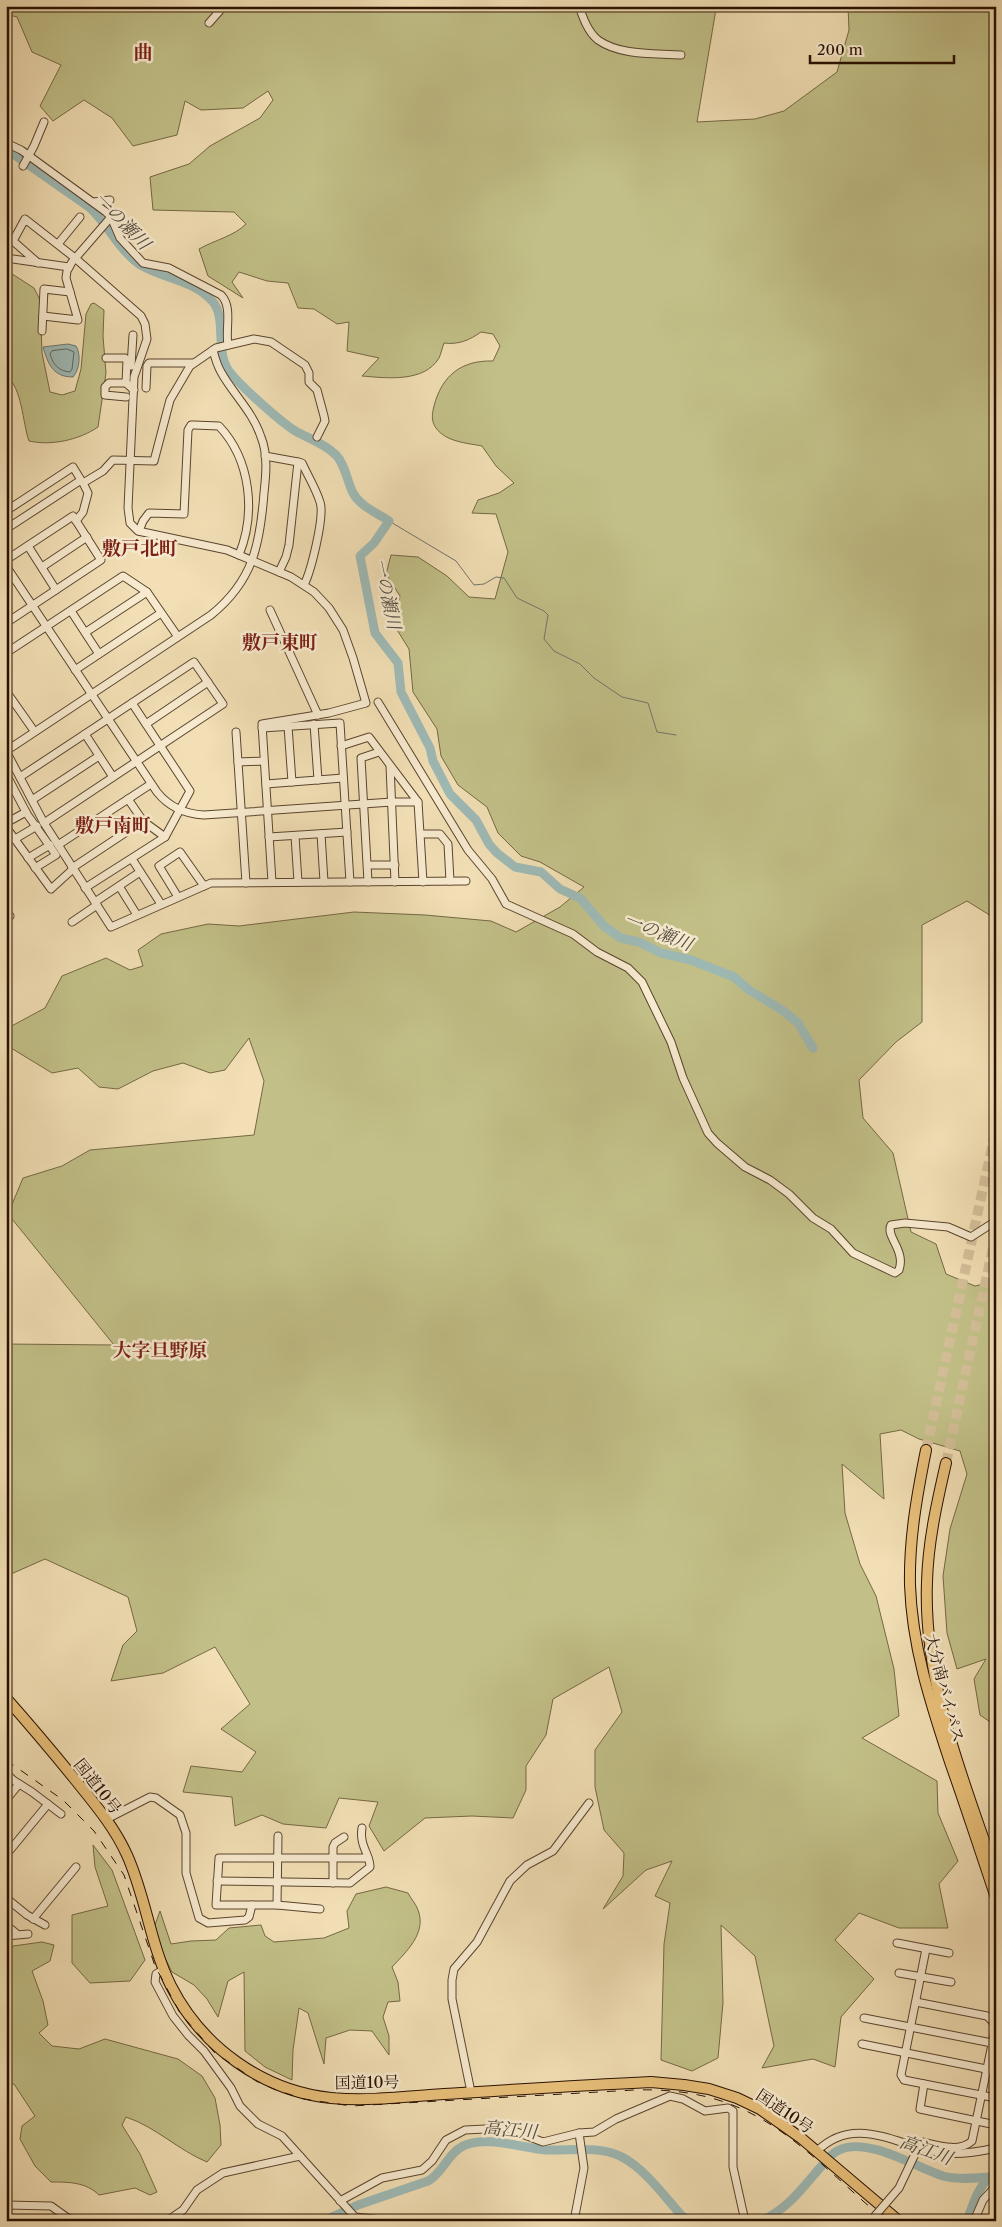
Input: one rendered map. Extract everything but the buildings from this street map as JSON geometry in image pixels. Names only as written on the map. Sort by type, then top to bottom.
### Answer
[{"type":"highway","name":"大分南バイパス","points":[[926,1450],[914,1513],[910,1551],[910,1586],[916,1642],[931,1702],[996,1898]]},
{"type":"highway","name":"大分南バイパス","points":[[946,1463],[928,1558],[926,1597],[929,1644],[942,1710],[996,1875]]},
{"type":"highway","name":"国道10号","points":[[6,1698],[106,1819],[132,1866],[164,1969],[182,2005],[206,2035],[241,2065],[278,2085],[308,2094],[343,2098],[642,2083],[692,2086],[728,2095],[760,2109],[783,2124],[899,2221]]},
{"type":"street","points":[[209,23],[224,6]]},
{"type":"street","points":[[579,6],[591,32],[597,39],[609,46],[636,52],[681,55]]},
{"type":"street","points":[[26,161],[44,122]]},
{"type":"street","points":[[6,143],[26,161],[94,202],[110,218],[120,238],[143,263],[169,268],[222,294],[226,299],[226,345]]},
{"type":"street","points":[[94,202],[110,200]]},
{"type":"street","points":[[58,244],[80,217]]},
{"type":"street","points":[[43,316],[78,320],[66,278],[69,266],[110,218]]},
{"type":"street","points":[[38,262],[13,241],[25,219],[76,258],[141,316],[145,324],[147,340],[135,374],[130,460],[128,516],[134,528],[139,531],[215,546],[279,572],[304,585],[320,599],[337,619],[348,642],[366,703],[318,715],[262,724],[272,882]]},
{"type":"street","points":[[6,258],[69,266]]},
{"type":"street","points":[[42,331],[44,289],[70,292]]},
{"type":"street","points":[[132,335],[130,374],[135,374]]},
{"type":"street","points":[[76,521],[82,512],[88,493],[82,483],[103,471],[113,460],[154,461],[170,400],[193,363],[215,349],[226,345],[254,338],[271,342],[305,365],[309,373],[309,382],[317,390],[324,416],[324,421],[317,437]]},
{"type":"street","points":[[35,868],[56,855],[40,825],[32,800],[6,751],[221,606],[239,585],[253,562],[262,527],[265,456],[259,431],[221,373],[215,349]]},
{"type":"street","points":[[106,358],[125,358],[127,360],[126,383]]},
{"type":"street","points":[[146,388],[148,363],[193,363]]},
{"type":"street","points":[[126,397],[105,395],[105,387],[109,383],[126,383],[134,390]]},
{"type":"street","points":[[139,531],[143,521],[150,513],[184,514],[188,430],[191,425],[219,426],[235,448],[246,472],[248,530],[239,555]]},
{"type":"street","points":[[265,456],[302,463],[321,504],[314,555],[304,585]]},
{"type":"street","points":[[279,572],[289,545],[298,462]]},
{"type":"street","points":[[6,511],[72,468],[81,480],[6,529]]},
{"type":"street","points":[[6,560],[73,516],[101,560],[7,621]]},
{"type":"street","points":[[42,567],[87,537]]},
{"type":"street","points":[[28,546],[56,590]]},
{"type":"street","points":[[6,566],[151,784],[162,798],[180,810],[196,814],[241,813],[392,802],[418,802]]},
{"type":"street","points":[[6,653],[123,576],[147,592],[176,634]]},
{"type":"street","points":[[86,632],[147,592]]},
{"type":"street","points":[[270,610],[318,715]]},
{"type":"street","points":[[71,611],[99,654]]},
{"type":"street","points":[[76,670],[161,613]]},
{"type":"street","points":[[15,840],[223,704],[194,662],[20,777]]},
{"type":"street","points":[[146,724],[208,682]]},
{"type":"street","points":[[6,692],[32,728]]},
{"type":"street","points":[[378,702],[468,850],[492,879],[506,904],[573,934],[597,952],[628,968],[642,982],[672,1042],[683,1078],[708,1132],[717,1143],[745,1167],[770,1180],[789,1194],[813,1218],[831,1229],[854,1253],[895,1273],[899,1270],[902,1258],[890,1232],[891,1225],[905,1223],[948,1227],[971,1237],[996,1220]]},
{"type":"street","points":[[86,888],[165,837],[190,791],[132,703]]},
{"type":"street","points":[[262,728],[340,723],[350,882]]},
{"type":"street","points":[[314,724],[318,780]]},
{"type":"street","points":[[288,726],[292,782]]},
{"type":"street","points":[[236,732],[246,882]]},
{"type":"street","points":[[85,734],[113,777]]},
{"type":"street","points":[[341,746],[369,738],[418,802],[423,882]]},
{"type":"street","points":[[368,882],[361,758],[379,752]]},
{"type":"street","points":[[32,800],[99,756]]},
{"type":"street","points":[[238,762],[264,761]]},
{"type":"street","points":[[390,766],[396,882]]},
{"type":"street","points":[[6,774],[26,812],[58,845],[111,927],[211,883],[466,882]]},
{"type":"street","points":[[266,784],[343,778]]},
{"type":"street","points":[[58,845],[151,784]]},
{"type":"street","points":[[128,799],[143,821],[165,837]]},
{"type":"street","points":[[6,823],[26,812]]},
{"type":"street","points":[[6,827],[51,889],[73,868],[143,821]]},
{"type":"street","points":[[269,837],[347,832]]},
{"type":"street","points":[[321,834],[324,882]]},
{"type":"street","points":[[421,834],[440,834],[448,844],[450,882]]},
{"type":"street","points":[[295,836],[298,882]]},
{"type":"street","points":[[28,858],[50,845]]},
{"type":"street","points":[[178,897],[159,866],[180,852],[204,886]]},
{"type":"street","points":[[132,859],[161,904]]},
{"type":"street","points":[[368,865],[395,865]]},
{"type":"street","points":[[72,922],[140,872]]},
{"type":"street","points":[[119,886],[136,915]]},
{"type":"street","points":[[6,1773],[61,1814]]},
{"type":"street","points":[[6,1800],[19,1784]]},
{"type":"street","points":[[106,1819],[146,1798],[156,1798],[180,1815],[184,1822],[186,1873],[196,1912],[200,1920],[208,1923],[245,1920],[249,1917],[252,1905]]},
{"type":"street","points":[[470,2092],[452,1999],[454,1969],[477,1942],[510,1881],[527,1865],[554,1851],[589,1803]]},
{"type":"street","points":[[6,1855],[48,1804]]},
{"type":"street","points":[[217,1882],[350,1883],[367,1871],[370,1862],[362,1848],[362,1828]]},
{"type":"street","points":[[277,1905],[278,1836]]},
{"type":"street","points":[[333,1883],[334,1844],[344,1837]]},
{"type":"street","points":[[320,1909],[277,1905],[216,1905],[218,1861],[220,1857],[368,1858]]},
{"type":"street","points":[[33,1919],[76,1867]]},
{"type":"street","points":[[6,1898],[33,1919],[45,1925]]},
{"type":"street","points":[[6,1925],[17,1934]]},
{"type":"street","points":[[6,1936],[28,1934]]},
{"type":"street","points":[[897,1943],[949,1953]]},
{"type":"street","points":[[926,1949],[901,2076],[902,2078],[924,2084],[996,2098]]},
{"type":"street","points":[[164,1969],[156,1974],[155,1982],[177,2022],[204,2051],[231,2088],[242,2108],[258,2124],[280,2134],[355,2217]]},
{"type":"street","points":[[899,1973],[951,1982]]},
{"type":"street","points":[[872,2219],[899,2188],[922,2142],[946,2147],[970,2143],[973,2139],[977,2121],[996,2025],[987,2016],[916,2002]]},
{"type":"street","points":[[864,2018],[992,2043]]},
{"type":"street","points":[[862,2044],[996,2071]]},
{"type":"street","points":[[924,2084],[920,2109],[996,2125]]},
{"type":"street","points":[[340,2201],[382,2178],[426,2168],[446,2140],[465,2130],[506,2128],[543,2142],[579,2133],[594,2132],[616,2119],[670,2096],[683,2099],[705,2111],[726,2108],[732,2110],[734,2114],[734,2172],[745,2221]]},
{"type":"street","points":[[574,2221],[584,2168],[579,2133]]},
{"type":"street","points":[[820,2154],[837,2138],[852,2134],[885,2136],[917,2150],[949,2153],[996,2148]]},
{"type":"street","points":[[167,2221],[183,2210],[196,2190],[223,2173],[300,2156]]},
{"type":"street","points":[[974,2221],[983,2200],[996,2186]]},
{"type":"street","points":[[6,2205],[51,2206],[72,2221]]},
{"type":"street","points":[[344,2221],[355,2217],[392,2221]]},
{"type":"shaded area","points":[[6,6],[712,6],[716,9],[697,122],[755,119],[784,111],[837,72],[849,30],[848,6],[996,6],[996,919],[967,901],[922,925],[922,1022],[896,1042],[859,1080],[863,1118],[893,1153],[911,1232],[936,1244],[946,1274],[975,1286],[996,1281],[996,1726],[980,1715],[974,1679],[986,1659],[957,1669],[947,1633],[943,1576],[950,1529],[967,1474],[960,1451],[919,1439],[901,1430],[880,1434],[884,1499],[842,1464],[845,1513],[860,1564],[876,1596],[894,1669],[899,1716],[862,1738],[937,1781],[938,1813],[958,1861],[939,1884],[948,1928],[899,1928],[859,1913],[835,1940],[874,1979],[841,2017],[835,2067],[813,2059],[762,2068],[774,2046],[755,1956],[721,1925],[723,2003],[718,2058],[692,2071],[661,2060],[664,1944],[670,1903],[655,1896],[672,1861],[646,1870],[603,1909],[623,1876],[624,1853],[604,1830],[595,1787],[595,1750],[622,1712],[609,1667],[553,1699],[546,1735],[526,1766],[526,1790],[513,1818],[472,1816],[425,1818],[384,1851],[369,1826],[378,1802],[339,1798],[326,1828],[283,1824],[262,1815],[235,1826],[232,1797],[183,1792],[191,1766],[242,1772],[256,1752],[221,1729],[250,1704],[215,1647],[163,1673],[111,1681],[123,1645],[137,1631],[128,1597],[45,1559],[11,1574],[6,1570],[6,1344],[114,1345],[8,1214],[23,1178],[62,1166],[90,1150],[254,1135],[264,1081],[249,1038],[225,1070],[210,1073],[183,1063],[153,1071],[118,1089],[99,1087],[78,1068],[52,1073],[6,1045],[6,1029],[45,1008],[62,976],[106,958],[130,970],[143,966],[138,950],[161,934],[208,924],[239,926],[354,912],[425,915],[491,921],[516,932],[560,907],[584,887],[540,862],[521,856],[498,833],[487,807],[458,785],[441,756],[437,729],[413,692],[409,649],[394,625],[400,596],[386,574],[391,555],[418,557],[447,576],[469,597],[495,599],[508,552],[496,514],[472,513],[478,500],[499,493],[514,483],[496,466],[482,446],[457,441],[445,436],[436,428],[432,417],[438,395],[448,378],[472,363],[493,361],[500,346],[493,334],[481,332],[464,341],[444,343],[439,358],[424,372],[393,378],[362,376],[379,358],[347,351],[349,322],[337,324],[314,309],[298,308],[288,283],[267,281],[239,272],[232,282],[243,298],[208,276],[199,249],[230,235],[246,224],[234,212],[153,210],[150,177],[189,164],[210,146],[260,118],[273,100],[268,91],[243,108],[201,110],[185,101],[177,135],[133,146],[112,118],[84,100],[53,121],[40,106],[61,65],[32,52],[17,17],[6,14]]},
{"type":"shaded area","points":[[6,270],[34,288],[40,300],[42,353],[50,392],[62,395],[75,391],[81,369],[86,314],[91,304],[94,303],[104,310],[103,336],[106,373],[98,427],[90,432],[65,441],[46,443],[29,441],[19,397],[12,381],[6,375]]},
{"type":"shaded area","points":[[93,1845],[112,1870],[145,1960],[130,1981],[90,1983],[72,1963],[72,1915],[108,1906],[95,1867]]},
{"type":"shaded area","points":[[386,1887],[408,1893],[417,1908],[420,1918],[420,1926],[414,1942],[392,1967],[398,1982],[400,2001],[388,2002],[383,2017],[389,2036],[389,2055],[372,2031],[350,2030],[326,2038],[324,2064],[308,2013],[299,2008],[293,2050],[292,2080],[265,2067],[245,2051],[244,1972],[228,1981],[218,2017],[207,1999],[194,1985],[172,1972],[161,1950],[155,1925],[160,1911],[171,1944],[216,1940],[229,1928],[261,1925],[265,1936],[274,1942],[324,1938],[349,1928],[347,1911],[356,1894]]},
{"type":"shaded area","points":[[42,1942],[54,1945],[50,1961],[32,1971],[43,2001],[48,2025],[39,2033],[52,2046],[79,2049],[105,2039],[178,2059],[202,2076],[215,2098],[220,2125],[221,2145],[207,2162],[137,2121],[126,2117],[122,2125],[140,2154],[157,2192],[150,2195],[135,2188],[99,2195],[83,2185],[51,2182],[35,2166],[20,2139],[22,2126],[35,2116],[14,2084],[6,2085],[6,1951],[13,1946]]},
{"type":"water","points":[[68,344],[76,346],[79,353],[78,366],[73,377],[61,375],[52,368],[43,347]]},
{"type":"waterway","name":"一の瀬川","points":[[6,149],[89,207],[125,251],[139,264],[197,288],[205,294],[217,308],[222,351],[227,368],[231,374],[259,402],[281,420],[297,432],[317,442],[336,455],[342,463],[356,498],[389,521],[374,543],[360,556],[375,633],[398,663],[401,692],[430,748],[433,761],[450,794],[476,820],[489,844],[497,853],[515,867],[541,872],[560,889],[580,898],[604,926],[621,938],[639,942],[661,953],[691,960],[734,977],[749,990],[782,1010],[798,1023],[813,1048]]},
{"type":"waterway","points":[[389,521],[456,561],[474,585],[484,584],[496,577],[504,578],[517,598],[544,611],[548,615],[544,639],[554,651],[580,664],[594,678],[622,697],[648,703],[657,732],[676,735]]},
{"type":"waterway","name":"高江川","points":[[323,2221],[358,2205],[428,2181],[438,2173],[458,2149],[472,2143],[482,2142],[504,2143],[546,2150],[585,2149],[613,2153],[639,2168],[682,2216],[690,2221]]},
{"type":"waterway","name":"高江川","points":[[761,2221],[778,2211],[792,2199],[832,2155],[849,2147],[862,2147],[890,2154],[943,2176],[954,2178],[989,2177]]},
{"type":"waterway","points":[[967,2221],[981,2188],[996,2173]]},
{"type":"tunnel","points":[[926,1450],[996,1129]]},
{"type":"tunnel","points":[[946,1463],[996,1234]]},
{"type":"railway","points":[[6,1760],[63,1800],[94,1831],[124,1875],[155,1966],[180,2013],[214,2052],[256,2081],[304,2099],[351,2106],[634,2090],[677,2091],[713,2099],[745,2110],[774,2127],[801,2146],[886,2221]]},
{"type":"district","name":"曲","points":[[143,52]]},
{"type":"district","name":"敷戸北町","points":[[140,548]]},
{"type":"district","name":"敷戸東町","points":[[280,642]]},
{"type":"district","name":"敷戸南町","points":[[113,825]]},
{"type":"district","name":"大字旦野原","points":[[160,1350]]}]
